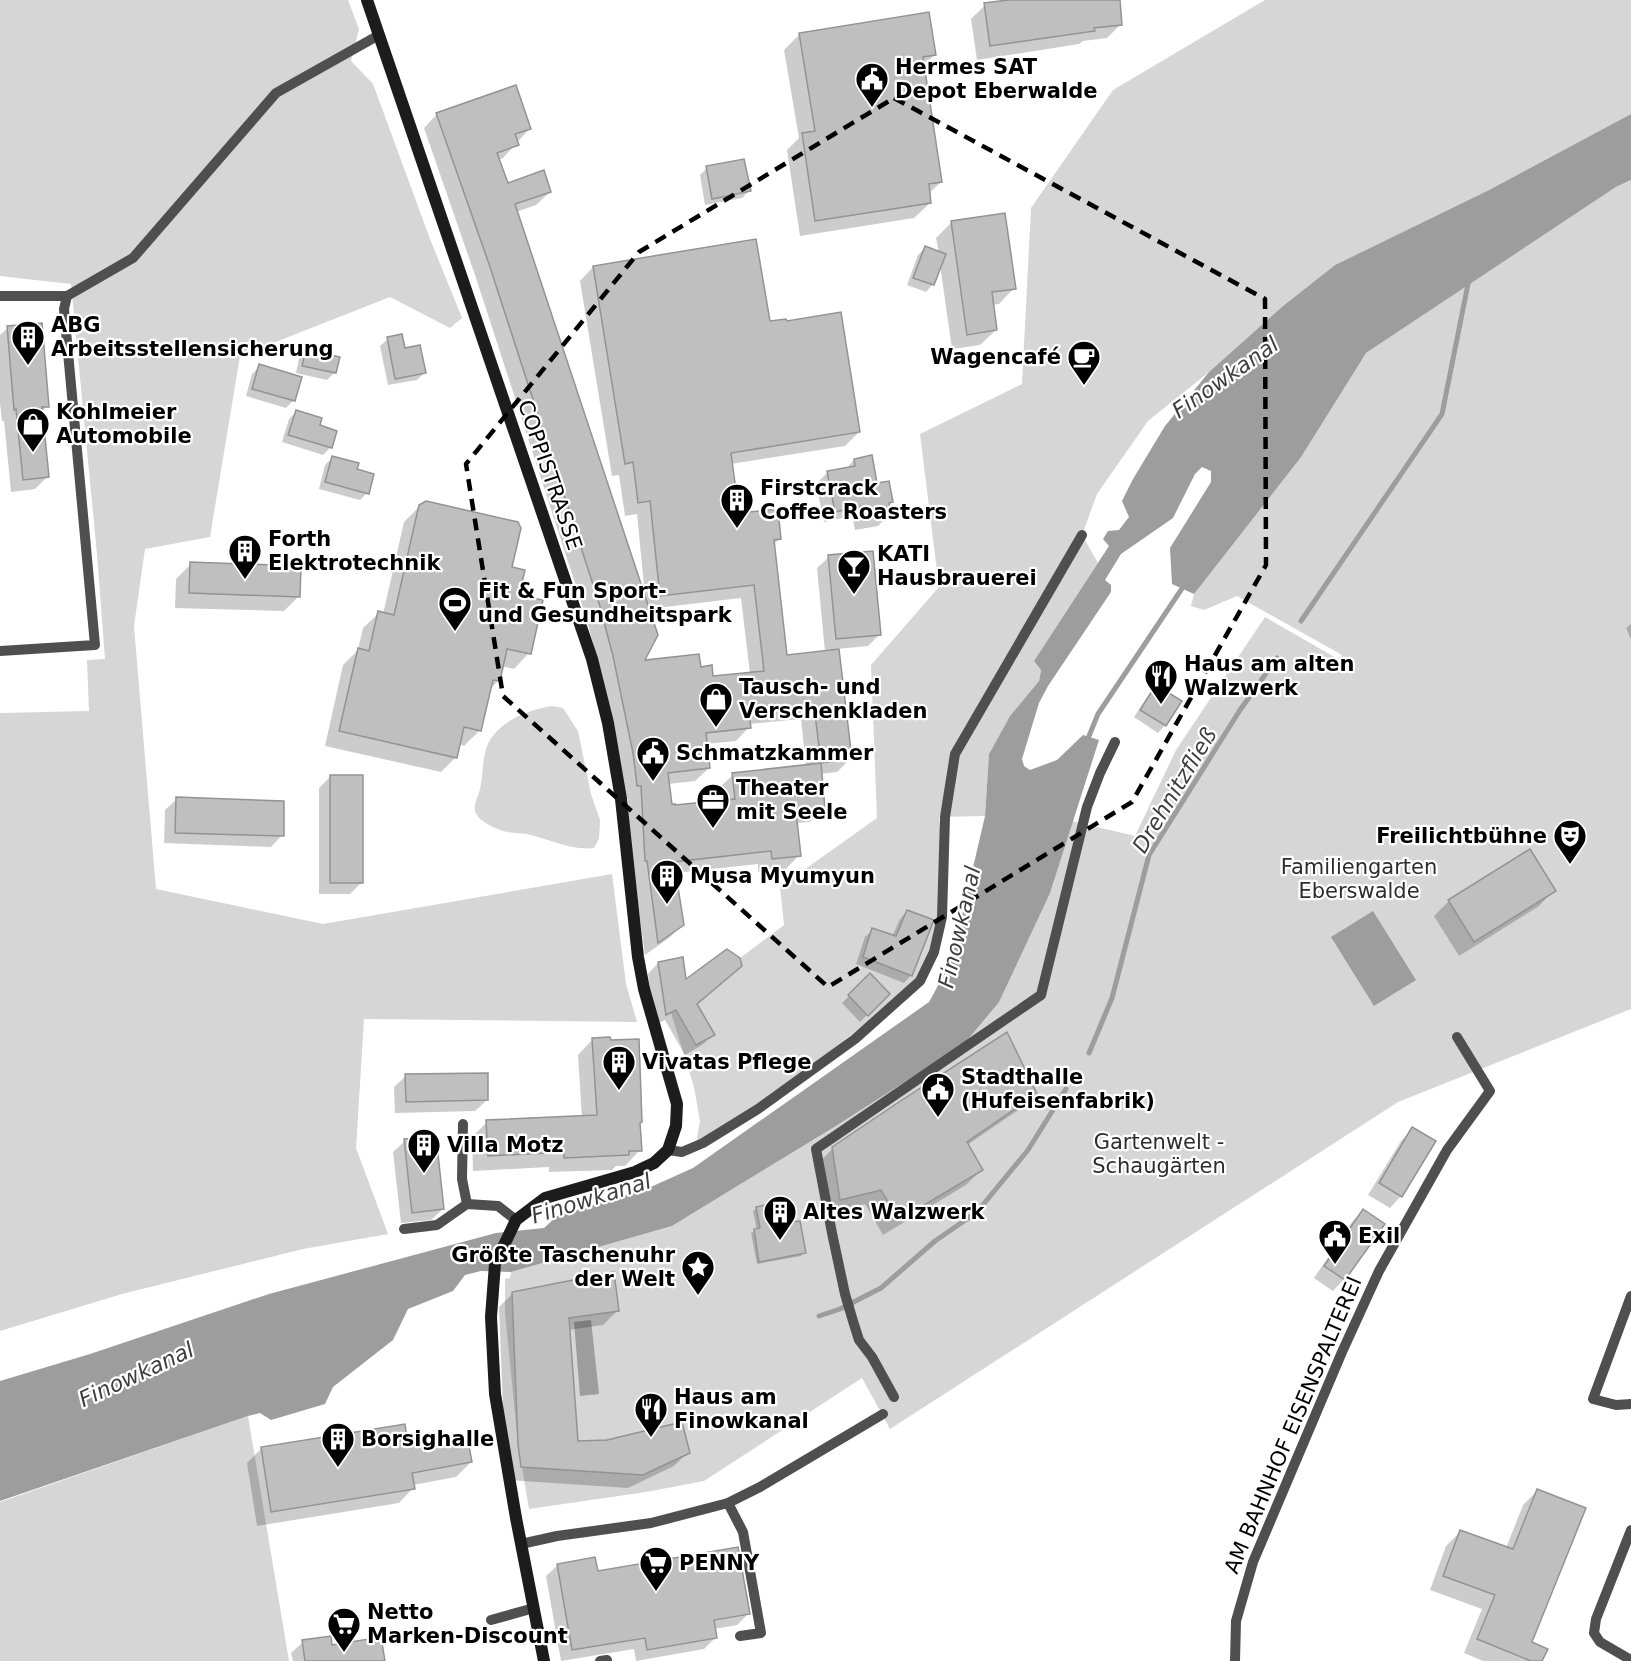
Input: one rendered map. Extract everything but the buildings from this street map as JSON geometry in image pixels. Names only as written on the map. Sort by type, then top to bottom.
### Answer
[{"type":"main road","name":"COPPISTRASSE","points":[[367,0],[592,659],[608,723],[621,799],[638,957],[644,988],[677,1104],[676,1126],[668,1150]]},
{"type":"main road","points":[[544,1661],[495,1394],[491,1317],[495,1264],[516,1220],[545,1198],[635,1172],[654,1163],[668,1150]]},
{"type":"lane","points":[[0,296],[66,297],[133,258],[276,93],[379,35]]},
{"type":"lane","points":[[0,651],[95,645],[64,309],[66,297]]},
{"type":"lane","points":[[668,1150],[682,1152],[704,1143],[758,1109],[855,1039],[920,981],[934,952],[942,917],[945,817],[955,754],[1082,535]]},
{"type":"lane","points":[[894,1397],[872,1357],[859,1340],[853,1321],[845,1294],[816,1149],[1041,994],[1087,807],[1100,773],[1116,742]]},
{"type":"lane","name":"AM BAHNHOF EISENSPALTEREI","points":[[1235,1661],[1236,1621],[1258,1551],[1342,1352],[1379,1271],[1447,1150],[1490,1091],[1457,1037]]},
{"type":"lane","points":[[463,1124],[462,1179],[467,1204]]},
{"type":"lane","points":[[404,1229],[438,1226],[467,1204],[498,1206],[516,1220]]},
{"type":"lane","points":[[1631,1296],[1593,1400],[1616,1405],[1631,1404]]},
{"type":"lane","points":[[521,1544],[557,1536],[651,1523],[729,1503],[883,1414]]},
{"type":"lane","points":[[729,1503],[743,1532],[760,1633],[740,1636]]},
{"type":"lane","points":[[1631,1530],[1596,1618],[1593,1633],[1600,1642],[1631,1660]]},
{"type":"lane","points":[[491,1620],[534,1608]]},
{"type":"highlighted area","points":[[894,98],[1265,299],[1266,565],[1132,802],[828,987],[503,696],[466,464],[639,252]]},
{"type":"green space","points":[[0,0],[348,0],[359,29],[351,61],[373,84],[430,239],[462,318],[450,328],[390,297],[240,356],[210,537],[145,549],[134,626],[156,889],[323,924],[612,874],[626,984],[637,1022],[364,1019],[356,1148],[388,1234],[303,1249],[122,1294],[0,1331],[0,713],[89,711],[87,660],[105,659],[71,284],[0,276]]},
{"type":"green space","points":[[1265,0],[1631,0],[1631,114],[1489,190],[1335,265],[1283,306],[1209,372],[1148,421],[1097,494],[1082,535],[1098,563],[1034,661],[1041,670],[1039,681],[1010,716],[989,754],[985,816],[939,817],[945,906],[925,980],[775,1094],[700,1143],[697,1138],[700,1121],[694,1087],[671,1013],[704,998],[742,966],[740,958],[784,925],[780,887],[877,818],[871,665],[939,587],[920,434],[1022,384],[1031,208],[1113,90]]},
{"type":"green space","name":"Familiengarten Eberswalde","points":[[1631,180],[1631,1009],[1398,1102],[890,1429],[862,1378],[704,1481],[529,1509],[518,1443],[505,1313],[505,1279],[510,1278],[511,1272],[672,1226],[831,1129],[1050,893],[1072,821],[1135,836],[1176,750],[1265,617],[1338,659],[1342,655],[1237,596],[1204,610],[1191,606],[1194,594],[1366,353],[1616,187]]},
{"type":"green space","points":[[552,706],[563,708],[578,731],[591,794],[600,820],[599,839],[594,848],[569,846],[527,834],[500,830],[484,822],[475,812],[485,753],[494,734],[502,726],[521,715]]},
{"type":"green space","points":[[248,1416],[289,1661],[0,1661],[0,1502]]},
{"type":"water","name":"Finowkanal","points":[[1631,114],[1631,180],[1616,187],[1366,353],[1301,457],[1194,594],[1172,584],[1170,548],[1211,482],[1211,471],[1202,467],[1195,474],[1173,518],[1121,554],[1105,580],[1111,585],[1111,592],[1039,703],[1022,759],[1024,766],[1030,770],[1057,760],[1083,735],[1099,740],[1050,893],[999,1002],[964,1044],[672,1226],[511,1272],[481,1271],[465,1275],[453,1291],[408,1309],[393,1340],[333,1387],[325,1404],[271,1420],[260,1413],[248,1416],[0,1501],[0,1381],[90,1354],[269,1294],[496,1233],[544,1228],[557,1216],[644,1190],[693,1168],[929,1002],[951,962],[985,816],[989,754],[1010,716],[1039,681],[1041,670],[1034,661],[1109,546],[1103,539],[1108,531],[1119,530],[1129,517],[1122,501],[1165,426],[1209,372],[1283,306],[1335,265],[1489,190]]},
{"type":"water","points":[[1373,911],[1416,980],[1374,1006],[1331,937]]},
{"type":"water","points":[[591,1320],[599,1394],[580,1396],[574,1322]]},
{"type":"waterway","points":[[1301,621],[1442,414],[1469,279]]},
{"type":"waterway","points":[[1087,741],[1098,714],[1185,584]]},
{"type":"waterway","name":"Drehnitzfließ","points":[[1089,1053],[1112,998],[1149,855],[1240,710],[1277,658]]},
{"type":"waterway","name":"Drehnitzfließ","points":[[819,1316],[840,1309],[881,1288],[935,1241],[977,1212],[1028,1150],[1066,1089]]},
{"type":"place","name":"Hermes SAT Depot Eberwalde","points":[[872,108]]},
{"type":"place","name":"ABG Arbeitsstellensicherung","points":[[28,366]]},
{"type":"place","name":"Wagencafé","points":[[1084,386]]},
{"type":"place","name":"Kohlmeier Automobile","points":[[33,453]]},
{"type":"place","name":"Firstcrack Coffee Roasters","points":[[737,529]]},
{"type":"place","name":"Forth Elektrotechnik","points":[[245,580]]},
{"type":"place","name":"KATI Hausbrauerei","points":[[854,595]]},
{"type":"place","name":"Fit & Fun Sport- und Gesundheitspark","points":[[455,632]]},
{"type":"place","name":"Haus am alten Walzwerk","points":[[1161,705]]},
{"type":"place","name":"Tausch- und Verschenkladen","points":[[716,728]]},
{"type":"place","name":"Schmatzkammer","points":[[653,782]]},
{"type":"place","name":"Theater mit Seele","points":[[713,829]]},
{"type":"place","name":"Freilichtbühne","points":[[1570,865]]},
{"type":"place","name":"Musa Myumyun","points":[[667,905]]},
{"type":"place","name":"Vivatas Pflege","points":[[619,1091]]},
{"type":"place","name":"Stadthalle (Hufeisenfabrik)","points":[[938,1118]]},
{"type":"place","name":"Villa Motz","points":[[424,1174]]},
{"type":"place","name":"Altes Walzwerk","points":[[780,1241]]},
{"type":"place","name":"Exil","points":[[1335,1265]]},
{"type":"place","name":"Größte Taschenuhr der Welt","points":[[698,1296]]},
{"type":"place","name":"Haus am Finowkanal","points":[[651,1438]]},
{"type":"place","name":"Borsighalle","points":[[338,1468]]},
{"type":"place","name":"PENNY","points":[[656,1592]]},
{"type":"place","name":"Netto Marken-Discount","points":[[344,1653]]},
{"type":"park label","name":"Gartenwelt - Schaugärten","points":[[1159,1154]]}]
